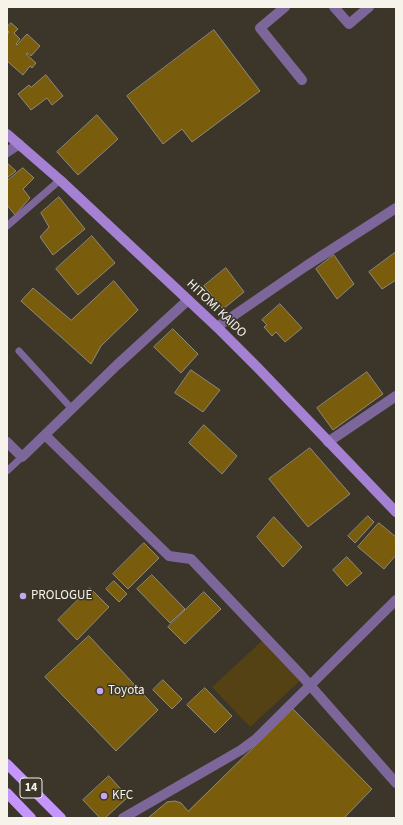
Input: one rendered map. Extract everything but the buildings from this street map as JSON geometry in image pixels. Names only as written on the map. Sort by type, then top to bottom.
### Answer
[{"type":"main road","name":"HITOMI KAIDO","points":[[7,134],[60,180],[217,327],[396,512]]},
{"type":"main road","name":"14","points":[[7,764],[62,818]]},
{"type":"main road","name":"14","points":[[7,793],[31,818]]},
{"type":"street","points":[[285,7],[260,28],[302,80]]},
{"type":"street","points":[[334,7],[349,24],[369,7]]},
{"type":"street","points":[[7,152],[18,144]]},
{"type":"street","points":[[217,327],[306,266],[396,208]]},
{"type":"street","points":[[7,442],[22,457],[117,365],[188,300]]},
{"type":"street","points":[[328,442],[396,396]]},
{"type":"street","points":[[45,435],[169,556],[191,559],[310,686],[396,783]]},
{"type":"street","points":[[123,818],[256,739],[396,600]]},
{"type":"lane","points":[[7,226],[60,180]]},
{"type":"lane","points":[[19,351],[72,409]]},
{"type":"lane","points":[[7,471],[22,457]]},
{"type":"shaded area","points":[[263,640],[301,680],[250,727],[212,687]]},
{"type":"place","name":"PROLOGUE","points":[[23,596]]},
{"type":"place","name":"Toyota","points":[[100,691]]},
{"type":"place","name":"KFC","points":[[104,796]]}]
